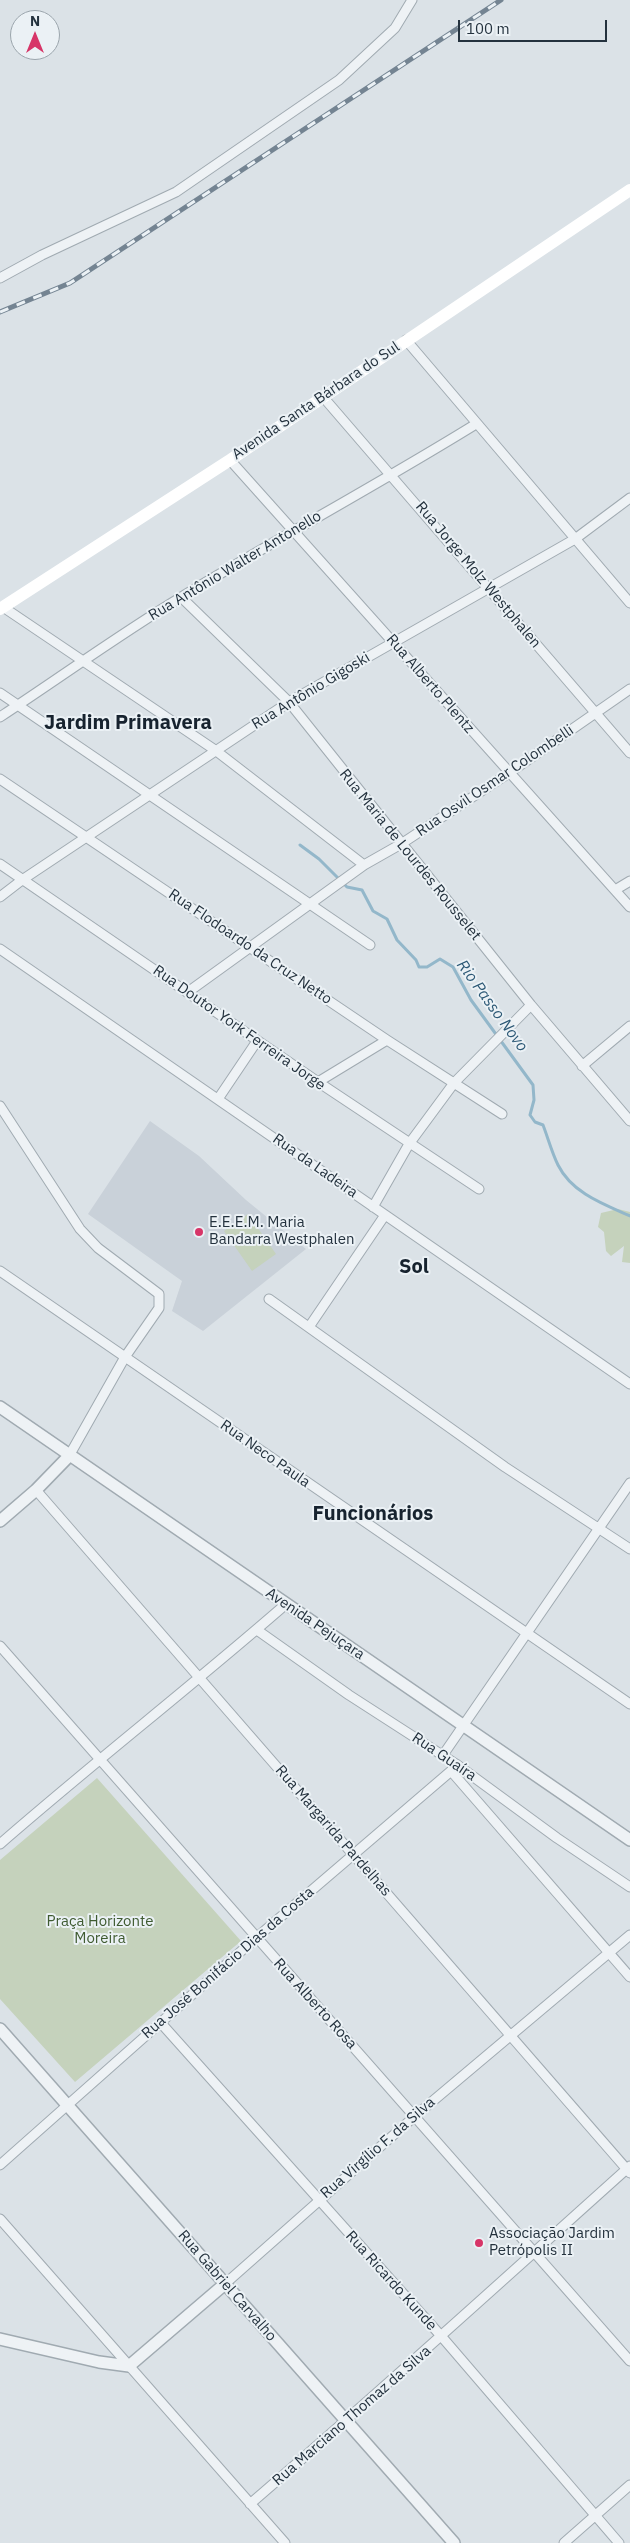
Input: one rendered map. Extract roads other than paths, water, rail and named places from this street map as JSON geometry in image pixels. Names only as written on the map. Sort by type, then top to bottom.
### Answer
[{"type":"main road","name":"Avenida Santa Bárbara do Sul","points":[[1,608],[324,398],[406,340],[630,190]]},
{"type":"street","points":[[0,278],[42,255],[176,192],[339,80],[395,28],[412,0]]},
{"type":"street","points":[[406,340],[630,603]]},
{"type":"street","name":"Rua Jorge Molz Westphalen","points":[[324,398],[393,475],[630,753]]},
{"type":"street","name":"Rua Antônio Walter Antonello","points":[[0,717],[81,660],[181,597],[292,531],[393,475],[476,424]]},
{"type":"street","name":"Rua Alberto Plentz","points":[[230,460],[394,642],[508,773],[630,907]]},
{"type":"street","name":"Rua Antônio Gigoski","points":[[0,897],[22,880],[289,702],[575,539],[630,498]]},
{"type":"street","name":"Rua Maria de Lourdes Rousselet","points":[[181,597],[289,702],[531,1005],[630,1121]]},
{"type":"street","points":[[1,608],[215,750],[364,865]]},
{"type":"street","name":"Rua Osvil Osmar Colombelli","points":[[188,992],[364,865],[401,844],[630,689]]},
{"type":"street","points":[[0,693],[152,794],[370,944]]},
{"type":"street","name":"Rua Flodoardo da Cruz Netto","points":[[0,778],[387,1040],[502,1114]]},
{"type":"street","name":"Rua Doutor York Ferreira Jorge","points":[[0,864],[257,1041],[479,1189]]},
{"type":"street","points":[[615,890],[630,881]]},
{"type":"street","name":"Rua da Ladeira","points":[[0,949],[630,1384]]},
{"type":"street","points":[[374,1207],[409,1144],[454,1083],[531,1005]]},
{"type":"street","points":[[582,1066],[630,1026]]},
{"type":"street","points":[[318,1082],[387,1040]]},
{"type":"street","points":[[218,1099],[257,1041]]},
{"type":"street","points":[[0,1106],[80,1229],[98,1248],[159,1294],[159,1308],[125,1358],[70,1456],[0,1522]]},
{"type":"street","points":[[309,1327],[385,1215]]},
{"type":"street","name":"Rua Neco Paula","points":[[0,1271],[630,1704]]},
{"type":"street","points":[[269,1299],[505,1467],[630,1549]]},
{"type":"street","name":"Avenida Pejuçara","points":[[0,1407],[630,1840]]},
{"type":"street","points":[[443,1755],[630,1483]]},
{"type":"street","name":"Rua Margarida Pardelhas","points":[[36,1490],[629,2169]]},
{"type":"street","points":[[1,1841],[201,1678],[286,1604]]},
{"type":"street","name":"Rua Guaíra","points":[[257,1630],[348,1695],[443,1755],[454,1767],[630,1887]]},
{"type":"street","name":"Rua Alberto Rosa","points":[[0,1646],[101,1758],[256,1938],[630,2361]]},
{"type":"street","points":[[454,1767],[630,1977]]},
{"type":"street","name":"Rua José Bonifácio Dias da Costa","points":[[0,2164],[256,1938],[454,1767]]},
{"type":"street","name":"Rua Virgílio F. da Silva","points":[[129,2366],[510,2034],[630,1935]]},
{"type":"street","name":"Rua Ricardo Kunde","points":[[160,2022],[442,2337],[619,2543]]},
{"type":"street","name":"Rua Gabriel Carvalho","points":[[0,2029],[226,2283],[345,2422],[454,2543]]},
{"type":"street","name":"Rua Marciano Thomaz da Silva","points":[[250,2504],[442,2337],[532,2252],[629,2169]]},
{"type":"street","points":[[0,2219],[285,2543]]},
{"type":"street","points":[[0,2339],[99,2362],[129,2366]]},
{"type":"street","points":[[564,2543],[630,2485]]},
{"type":"waterway","name":"Rio Passo Novo","points":[[300,845],[319,859],[347,887],[362,890],[373,911],[387,919],[397,940],[416,960],[419,967],[427,967],[440,959],[453,967],[471,1000],[533,1085],[534,1100],[530,1115],[535,1122],[543,1125],[558,1165],[564,1175],[571,1183],[589,1196],[630,1216]]},
{"type":"railway","points":[[0,312],[70,283],[501,0]]},
{"type":"place","name":"E.E.E.M. Maria Bandarra Westphalen","points":[[199,1232]]},
{"type":"place","name":"Associação Jardim Petrópolis II","points":[[479,2243]]},
{"type":"district","name":"Jardim Primavera","points":[[128,723]]},
{"type":"district","name":"Sol","points":[[414,1267]]},
{"type":"district","name":"Funcionários","points":[[373,1514]]},
{"type":"park label","name":"Praça Horizonte Moreira","points":[[100,1930]]}]
